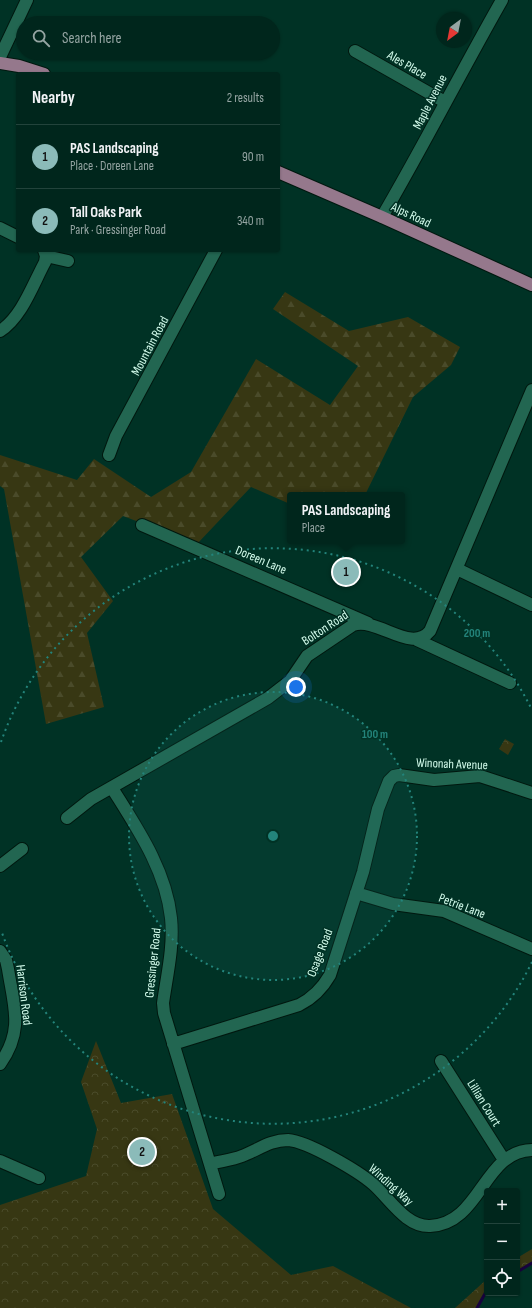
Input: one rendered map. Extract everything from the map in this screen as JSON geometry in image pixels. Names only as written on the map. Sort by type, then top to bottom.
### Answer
[{"type":"main road","points":[[0,63],[19,66],[38,72]]},
{"type":"main road","name":"Alps Road","points":[[280,173],[532,285]]},
{"type":"street","points":[[19,16],[27,0]]},
{"type":"street","name":"Maple Avenue","points":[[382,217],[422,149],[444,102],[502,0]]},
{"type":"street","points":[[0,56],[16,23]]},
{"type":"street","name":"Ales Place","points":[[355,51],[444,102]]},
{"type":"street","points":[[0,228],[16,235]]},
{"type":"street","name":"Mountain Road","points":[[109,455],[116,436],[215,252]]},
{"type":"street","points":[[0,331],[11,321],[18,311],[45,262],[45,253],[68,261]]},
{"type":"street","points":[[417,640],[426,636],[430,631],[532,390]]},
{"type":"street","name":"Doreen Lane","points":[[142,525],[369,623]]},
{"type":"street","points":[[456,569],[532,605]]},
{"type":"street","name":"Bolton Road","points":[[67,818],[91,799],[268,698],[290,681],[307,656],[353,625],[369,623],[417,640],[510,683]]},
{"type":"street","name":"Winonah Avenue","points":[[394,776],[399,775],[434,780],[480,776],[532,792]]},
{"type":"street","name":"Osage Road","points":[[173,1044],[299,1005],[313,997],[324,985],[330,975],[363,872],[378,809],[389,781],[394,776]]},
{"type":"street","name":"Gressinger Road","points":[[112,788],[150,854],[164,882],[169,900],[172,939],[163,1003],[164,1013],[219,1194]]},
{"type":"street","points":[[0,866],[22,849]]},
{"type":"street","name":"Petrie Lane","points":[[356,893],[394,904],[444,911],[532,949]]},
{"type":"street","name":"Harrison Road","points":[[0,951],[6,960],[8,969],[16,1026],[12,1045],[0,1064]]},
{"type":"street","name":"Lillian Court","points":[[441,1061],[504,1160]]},
{"type":"street","name":"Winding Way","points":[[210,1164],[244,1156],[269,1143],[289,1140],[299,1143],[354,1170],[376,1187],[414,1223],[430,1226],[440,1224],[460,1215],[469,1207],[504,1160],[518,1152],[532,1150]]},
{"type":"street","points":[[0,1161],[39,1178]]},
{"type":"green space","points":[[285,292],[349,331],[408,317],[460,347],[451,365],[413,397],[366,492],[287,492],[287,503],[251,487],[197,544],[123,516],[81,557],[113,601],[87,633],[104,707],[46,724],[4,489],[0,486],[0,455],[77,480],[94,459],[151,497],[191,472],[256,359],[330,405],[358,366],[273,309]]},
{"type":"green space","points":[[505,739],[514,744],[508,755],[499,749]]},
{"type":"green space","points":[[96,1041],[121,1103],[172,1094],[213,1209],[291,1275],[333,1266],[411,1308],[0,1308],[0,1205],[86,1176],[97,1129],[81,1082]]},
{"type":"green space","points":[[532,1249],[532,1263],[520,1270],[520,1260],[520,1256]]},
{"type":"green space","points":[[484,1282],[484,1295],[477,1308],[455,1308]]},
{"type":"waterway","points":[[520,1270],[532,1263]]},
{"type":"waterway","points":[[477,1308],[484,1295]]},
{"type":"place","name":"PAS Landscaping","points":[[346,572]]},
{"type":"place","name":"Tall Oaks Park","points":[[142,1152]]}]
